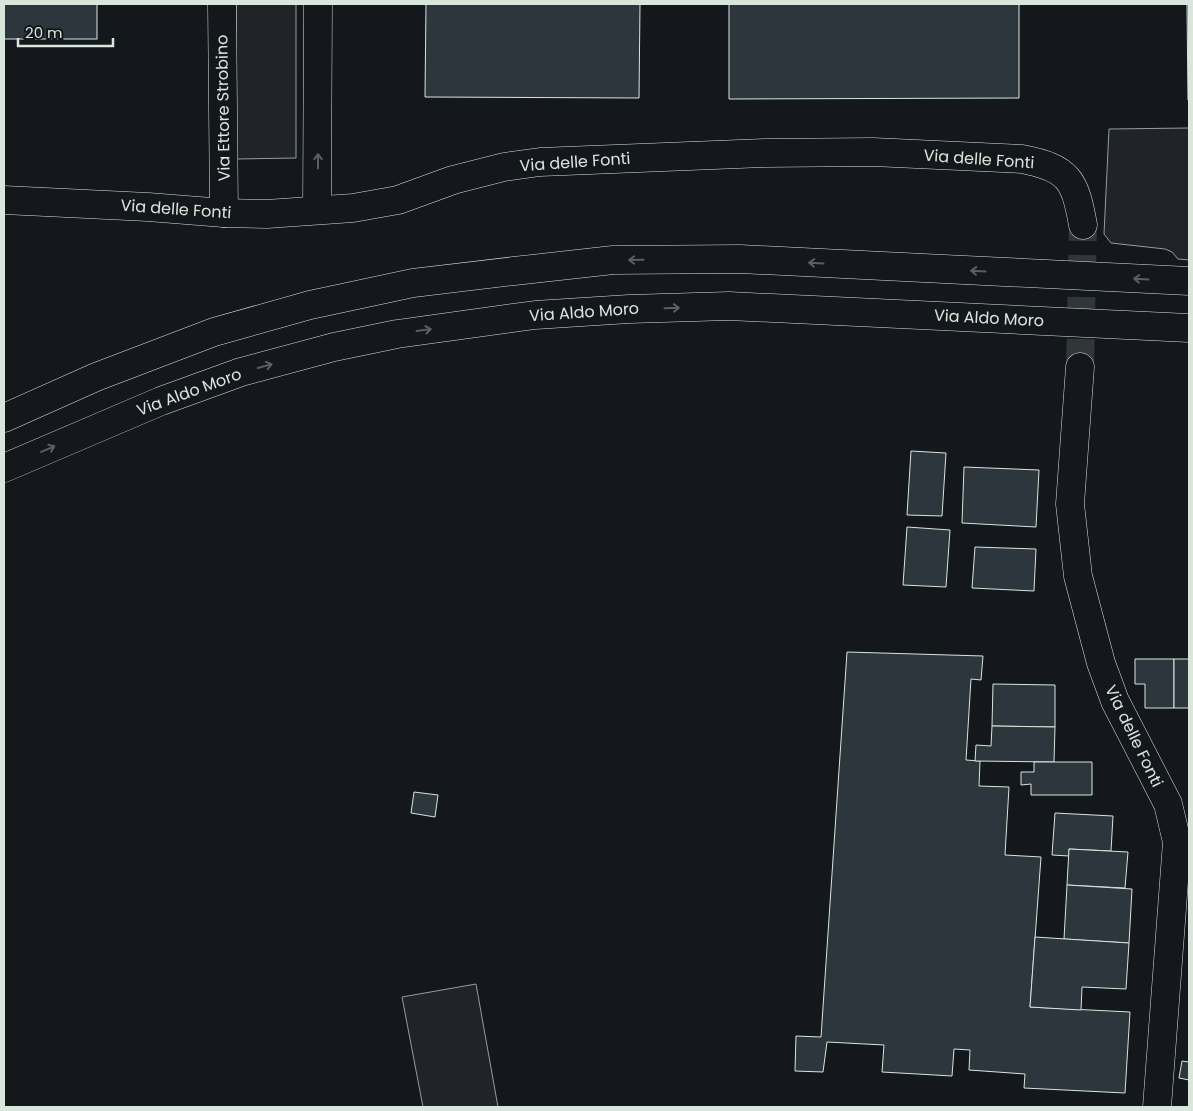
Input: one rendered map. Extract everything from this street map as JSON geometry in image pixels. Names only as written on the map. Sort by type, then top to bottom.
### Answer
[{"type":"street","name":"Via Ettore Strobino","points":[[222,4],[224,213]]},
{"type":"street","points":[[317,209],[318,4]]},
{"type":"street","name":"Via delle Fonti","points":[[4,200],[71,202],[224,213],[267,214],[317,209],[353,208],[398,200],[453,180],[504,167],[540,162],[765,153],[873,152],[1022,158],[1038,162],[1056,169],[1071,181],[1078,198],[1083,225]]},
{"type":"street","points":[[4,418],[96,377],[214,332],[310,305],[413,283],[514,271],[613,260],[740,259],[1189,281]]},
{"type":"street","name":"Via Aldo Moro","points":[[4,468],[161,401],[241,372],[334,347],[397,334],[535,315],[629,309],[729,306],[1189,328]]},
{"type":"street","name":"Via delle Fonti","points":[[1080,366],[1070,504],[1078,576],[1101,663],[1115,701],[1168,804],[1177,842],[1157,1107]]},
{"type":"shaded area","points":[[236,4],[296,4],[296,158],[236,159]]},
{"type":"shaded area","points":[[1189,128],[1189,260],[1178,259],[1172,252],[1165,249],[1111,243],[1104,234],[1109,129]]},
{"type":"shaded area","points":[[476,984],[498,1107],[423,1107],[402,997]]},
{"type":"building","points":[[4,4],[97,4],[97,39],[4,39]]},
{"type":"building","points":[[426,4],[640,4],[639,98],[425,97]]},
{"type":"building","points":[[729,4],[1019,4],[1019,98],[729,99]]},
{"type":"building","points":[[1187,4],[1189,4],[1189,100],[1188,100]]},
{"type":"building","points":[[911,451],[946,453],[942,516],[907,515]]},
{"type":"building","points":[[964,467],[1039,470],[1036,527],[962,523]]},
{"type":"building","points":[[907,527],[950,530],[946,587],[903,585]]},
{"type":"building","points":[[975,547],[1036,549],[1034,591],[972,588]]},
{"type":"building","points":[[847,652],[983,656],[981,680],[971,679],[966,760],[980,761],[979,786],[1009,787],[1005,855],[1041,857],[1030,1007],[1130,1012],[1125,1093],[1024,1088],[1025,1074],[969,1070],[970,1050],[954,1049],[952,1076],[882,1072],[884,1045],[827,1042],[823,1072],[795,1071],[796,1036],[821,1037]]},
{"type":"building","points":[[1135,659],[1174,659],[1174,708],[1145,708],[1145,684],[1135,684]]},
{"type":"building","points":[[1174,659],[1189,659],[1189,708],[1174,708]]},
{"type":"building","points":[[993,684],[1055,685],[1055,727],[992,726]]},
{"type":"building","points":[[992,726],[1055,727],[1054,762],[975,761],[976,745],[991,746]]},
{"type":"building","points":[[1034,762],[1092,762],[1092,795],[1031,795],[1031,784],[1021,785],[1021,772],[1034,772]]},
{"type":"building","points":[[414,792],[438,795],[435,817],[411,813]]},
{"type":"building","points":[[1055,813],[1113,816],[1111,851],[1069,849],[1069,856],[1052,855]]},
{"type":"building","points":[[1069,849],[1128,852],[1125,888],[1067,885]]},
{"type":"building","points":[[1067,885],[1132,889],[1129,943],[1064,939]]},
{"type":"building","points":[[1035,937],[1129,943],[1126,989],[1082,987],[1081,1010],[1030,1007]]},
{"type":"building","points":[[1182,1061],[1189,1062],[1189,1080],[1179,1078]]},
{"type":"tunnel","points":[[1080,367],[1083,225]]}]
